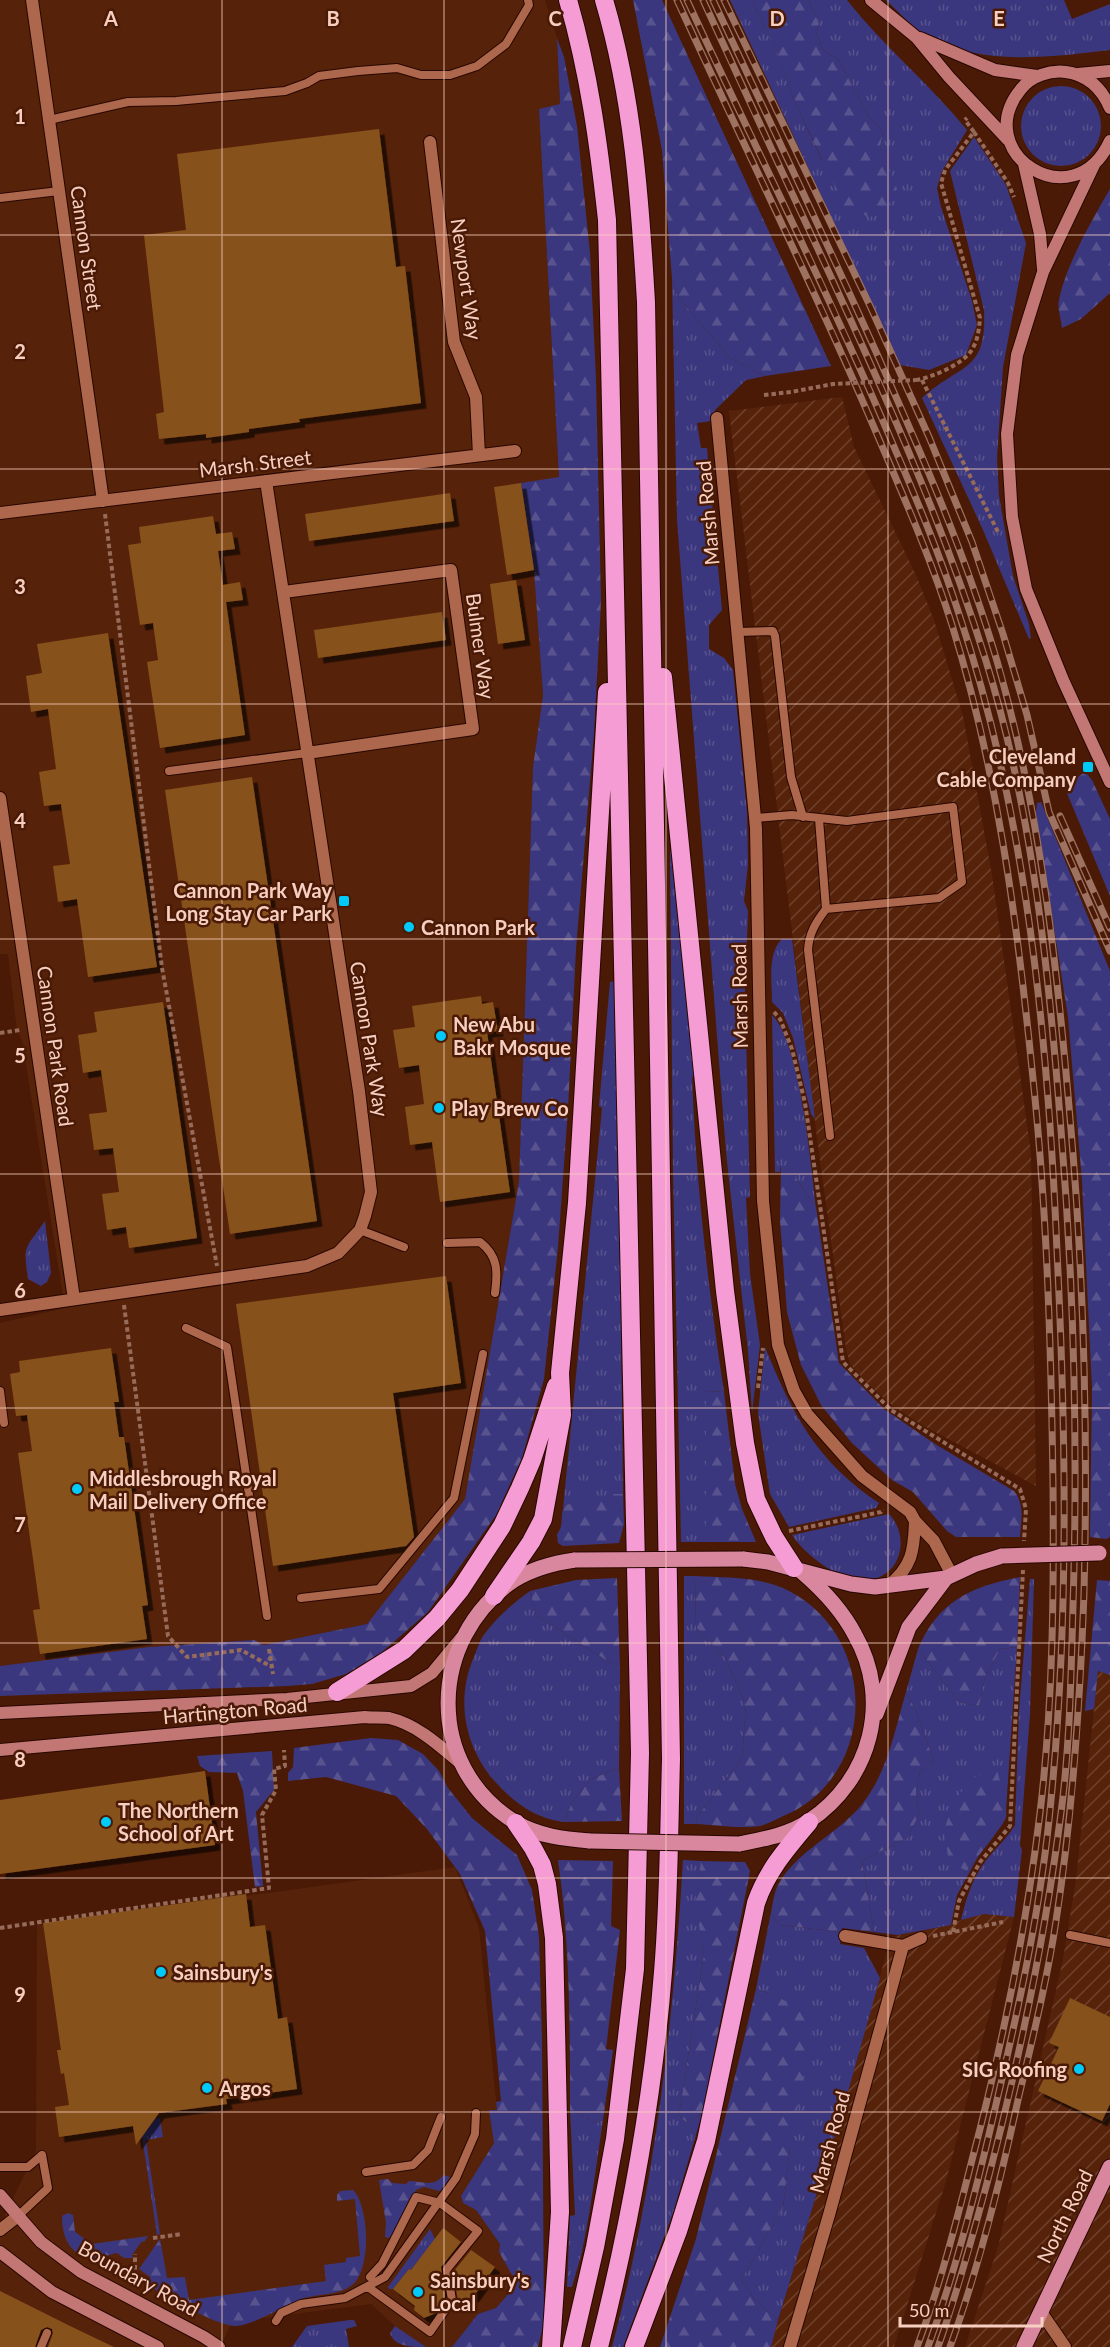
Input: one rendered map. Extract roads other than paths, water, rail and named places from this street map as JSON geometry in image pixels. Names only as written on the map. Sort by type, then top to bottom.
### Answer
[{"type":"highway","points":[[568,0],[589,86],[607,220],[640,1753],[635,1969],[615,2139],[595,2247],[572,2347]]},
{"type":"highway","points":[[599,2347],[622,2257],[644,2134],[663,1971],[671,1759],[646,302],[641,219],[633,145],[604,0]]},
{"type":"highway","points":[[651,558],[737,1387],[745,1443],[756,1499],[774,1538],[798,1570]]},
{"type":"highway","points":[[494,1596],[531,1542],[543,1519],[562,1415],[560,1373],[577,1203],[615,559]]},
{"type":"highway","points":[[337,1692],[404,1650],[437,1618],[484,1556],[502,1526],[532,1460],[560,1373]]},
{"type":"highway","points":[[634,2347],[678,2230],[706,2141],[756,1903],[772,1868],[808,1822]]},
{"type":"highway","points":[[516,1823],[542,1865],[547,1884],[554,1938],[560,2212],[551,2347]]},
{"type":"main road","points":[[949,1576],[909,1627],[875,1717],[861,1762],[849,1782],[833,1801],[808,1822],[767,1839],[739,1844],[590,1841],[555,1837],[516,1823],[481,1795],[460,1762],[451,1736],[447,1712],[449,1683],[454,1659],[466,1633],[494,1596],[516,1579],[554,1563],[574,1560],[743,1559],[864,1587],[887,1587],[949,1576],[1002,1556],[1104,1553]]},
{"type":"main road","points":[[798,1570],[827,1596],[845,1617],[856,1636],[868,1671],[875,1717]]},
{"type":"main road","name":"North Road","points":[[1024,2347],[1110,2168]]},
{"type":"street","name":"Cannon Street","points":[[32,0],[103,501]]},
{"type":"street","points":[[871,0],[916,37],[949,77],[1009,141],[1015,154],[1024,164],[1043,175],[1065,178],[1094,165],[1104,154],[1110,141]]},
{"type":"street","points":[[916,37],[995,70],[1037,76],[1057,72],[1077,74],[1110,71]]},
{"type":"street","points":[[1077,74],[1099,88],[1110,108]]},
{"type":"street","points":[[1009,141],[1008,118],[1015,97],[1024,85],[1037,76]]},
{"type":"street","name":"Newport Way","points":[[430,142],[454,342],[476,397],[479,455]]},
{"type":"street","points":[[1024,164],[1040,234],[1043,272]]},
{"type":"street","points":[[1094,165],[1043,272],[1017,355],[1007,434],[1012,517],[1026,589],[1063,680],[1110,782]]},
{"type":"street","name":"Marsh Road","points":[[717,418],[756,818],[763,1201],[778,1345],[794,1390],[807,1414],[861,1476],[910,1512],[934,1542],[949,1576]]},
{"type":"street","name":"Marsh Street","points":[[0,513],[515,451]]},
{"type":"street","name":"Cannon Park Way","points":[[0,1310],[307,1266],[338,1253],[360,1230],[371,1192],[370,1173],[266,481]]},
{"type":"street","name":"Bulmer Way","points":[[284,592],[451,570],[473,729],[307,753]]},
{"type":"street","name":"Cannon Park Road","points":[[0,798],[74,1299]]},
{"type":"street","points":[[887,1587],[900,1577],[909,1564],[914,1547],[915,1521]]},
{"type":"street","name":"Hartington Road","points":[[0,1713],[287,1699],[411,1686],[432,1673],[466,1633]]},
{"type":"street","name":"Hartington Road","points":[[0,1750],[365,1717],[388,1718],[411,1727],[435,1741],[460,1762]]},
{"type":"street","points":[[844,1936],[903,1946],[921,1938]]},
{"type":"street","name":"Marsh Road","points":[[790,2347],[903,1946]]},
{"type":"street","name":"Boundary Road","points":[[0,2195],[41,2242],[81,2272],[219,2347]]},
{"type":"street","points":[[0,2230],[18,2216]]},
{"type":"street","points":[[0,2252],[51,2292],[158,2347]]},
{"type":"street","points":[[1041,2312],[1065,2347]]},
{"type":"lane","points":[[49,120],[128,102],[176,101],[285,91],[319,76],[358,70],[396,68],[421,75],[450,75],[477,66],[506,44],[529,5],[528,0]]},
{"type":"lane","points":[[0,198],[59,191]]},
{"type":"lane","points":[[738,632],[766,630],[773,631],[775,636],[791,777],[803,817]]},
{"type":"lane","points":[[169,771],[307,753]]},
{"type":"lane","points":[[756,818],[792,815],[847,821],[953,807],[962,882],[939,898],[826,909]]},
{"type":"lane","points":[[819,819],[826,909],[809,937],[808,950],[830,1136]]},
{"type":"lane","points":[[360,1230],[404,1247]]},
{"type":"lane","points":[[447,1243],[480,1242],[490,1250],[496,1262],[495,1293]]},
{"type":"lane","points":[[186,1328],[226,1347],[267,1616]]},
{"type":"lane","points":[[301,1598],[379,1589],[454,1498],[483,1354]]},
{"type":"lane","points":[[0,1391],[4,1423]]},
{"type":"lane","points":[[1070,1935],[1110,1943]]},
{"type":"lane","points":[[276,2321],[281,2313],[301,2304],[345,2298],[385,2277],[456,2178],[476,2134],[476,2113]]},
{"type":"lane","points":[[366,2172],[413,2165],[428,2150],[441,2117]]},
{"type":"lane","points":[[0,2167],[28,2167],[42,2155],[48,2188],[18,2216]]},
{"type":"lane","points":[[368,2287],[430,2332],[452,2300],[447,2269],[478,2231],[440,2203],[417,2197],[382,2264],[370,2277]]},
{"type":"lane","points":[[41,2347],[47,2333]]},
{"type":"railway","points":[[677,0],[852,378],[917,528],[952,625],[968,679],[993,789],[1020,957],[1032,1069],[1045,1224],[1052,1431],[1053,1607],[1044,1772],[1028,1901],[1003,2031],[954,2231],[917,2347]]},
{"type":"railway","points":[[687,0],[860,368],[951,589],[982,691],[1002,770],[1018,849],[1040,1010],[1053,1171],[1064,1457],[1063,1595],[1057,1732],[1042,1876],[1022,1989],[958,2256],[928,2347]]},
{"type":"railway","points":[[703,0],[895,419],[953,563],[970,612],[1002,718],[1016,776],[1037,894],[1051,1012],[1069,1249],[1074,1368],[1074,1546],[1071,1684],[1066,1761],[1055,1860],[1020,2045],[981,2204],[938,2347]]},
{"type":"railway","points":[[713,0],[894,392],[927,468],[972,583],[997,661],[1025,774],[1045,888],[1059,1003],[1079,1237],[1085,1415],[1084,1593],[1075,1757],[1062,1880],[1044,1988],[988,2225],[950,2347]]},
{"type":"railway","points":[[724,0],[871,308],[929,437],[972,542],[1027,715],[1049,812],[1110,951]]},
{"type":"railway","points":[[1060,816],[1110,928]]},
{"type":"place","name":"Cleveland Cable Company","points":[[1088,767]]},
{"type":"place","name":"Cannon Park Way Long Stay Car Park","points":[[344,901]]},
{"type":"place","name":"Cannon Park","points":[[409,927]]},
{"type":"place","name":"New Abu Bakr Mosque","points":[[441,1036]]},
{"type":"place","name":"Play Brew Co","points":[[439,1108]]},
{"type":"place","name":"Middlesbrough Royal Mail Delivery Office","points":[[77,1489]]},
{"type":"place","name":"The Northern School of Art","points":[[106,1822]]},
{"type":"place","name":"Sainsbury's","points":[[161,1972]]},
{"type":"place","name":"SIG Roofing","points":[[1079,2069]]},
{"type":"place","name":"Argos","points":[[207,2088]]},
{"type":"place","name":"Sainsbury's Local","points":[[418,2292]]}]
